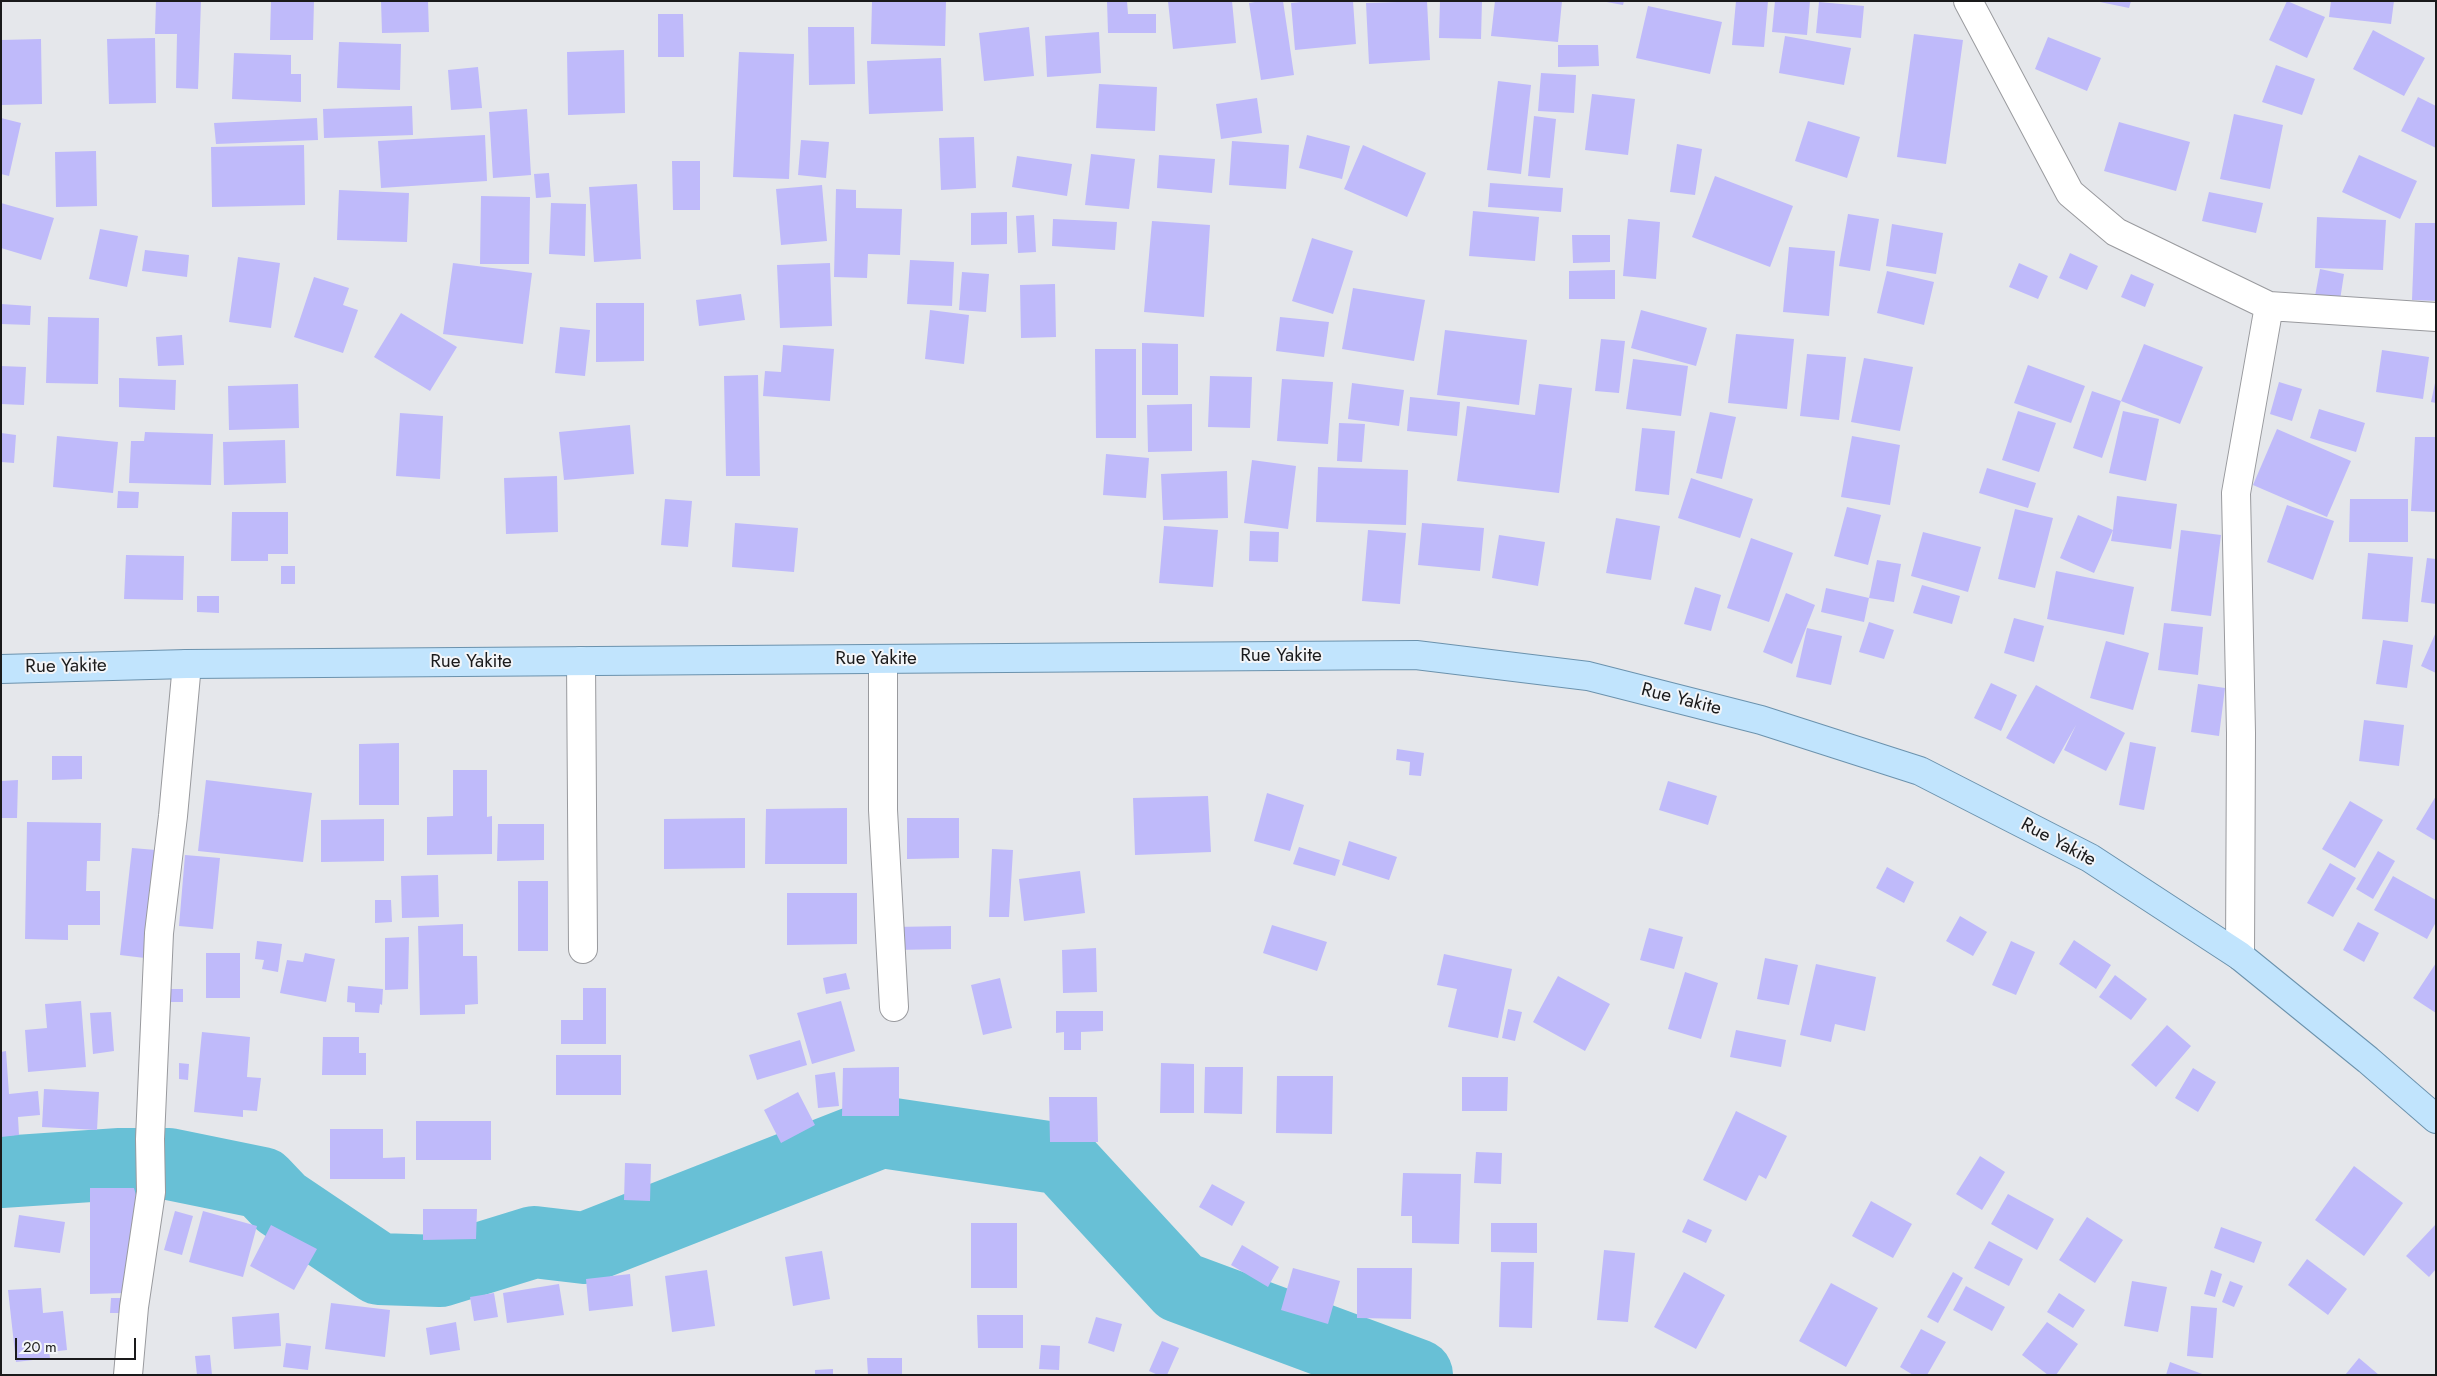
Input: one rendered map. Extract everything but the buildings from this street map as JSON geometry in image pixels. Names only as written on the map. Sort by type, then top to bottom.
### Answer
[{"type":"main road","name":"Rue Yakite","points":[[1,669],[187,664],[1416,655],[1588,676],[1761,720],[1920,771],[2090,858],[2240,956],[2368,1060],[2436,1120]]},
{"type":"street","points":[[1968,1],[2070,193],[2116,232],[2269,306],[2436,317]]},
{"type":"street","points":[[2240,956],[2241,733],[2236,494],[2269,306]]},
{"type":"street","points":[[883,659],[883,810],[894,1007]]},
{"type":"street","points":[[582,661],[583,949]]},
{"type":"street","points":[[128,1375],[134,1307],[151,1192],[150,1139],[159,933],[174,816],[187,664]]},
{"type":"waterway","points":[[1,1172],[120,1164],[169,1164],[262,1183],[281,1203],[379,1269],[440,1271],[534,1242],[585,1248],[881,1132],[1062,1159],[1180,1287],[1417,1375]]}]
